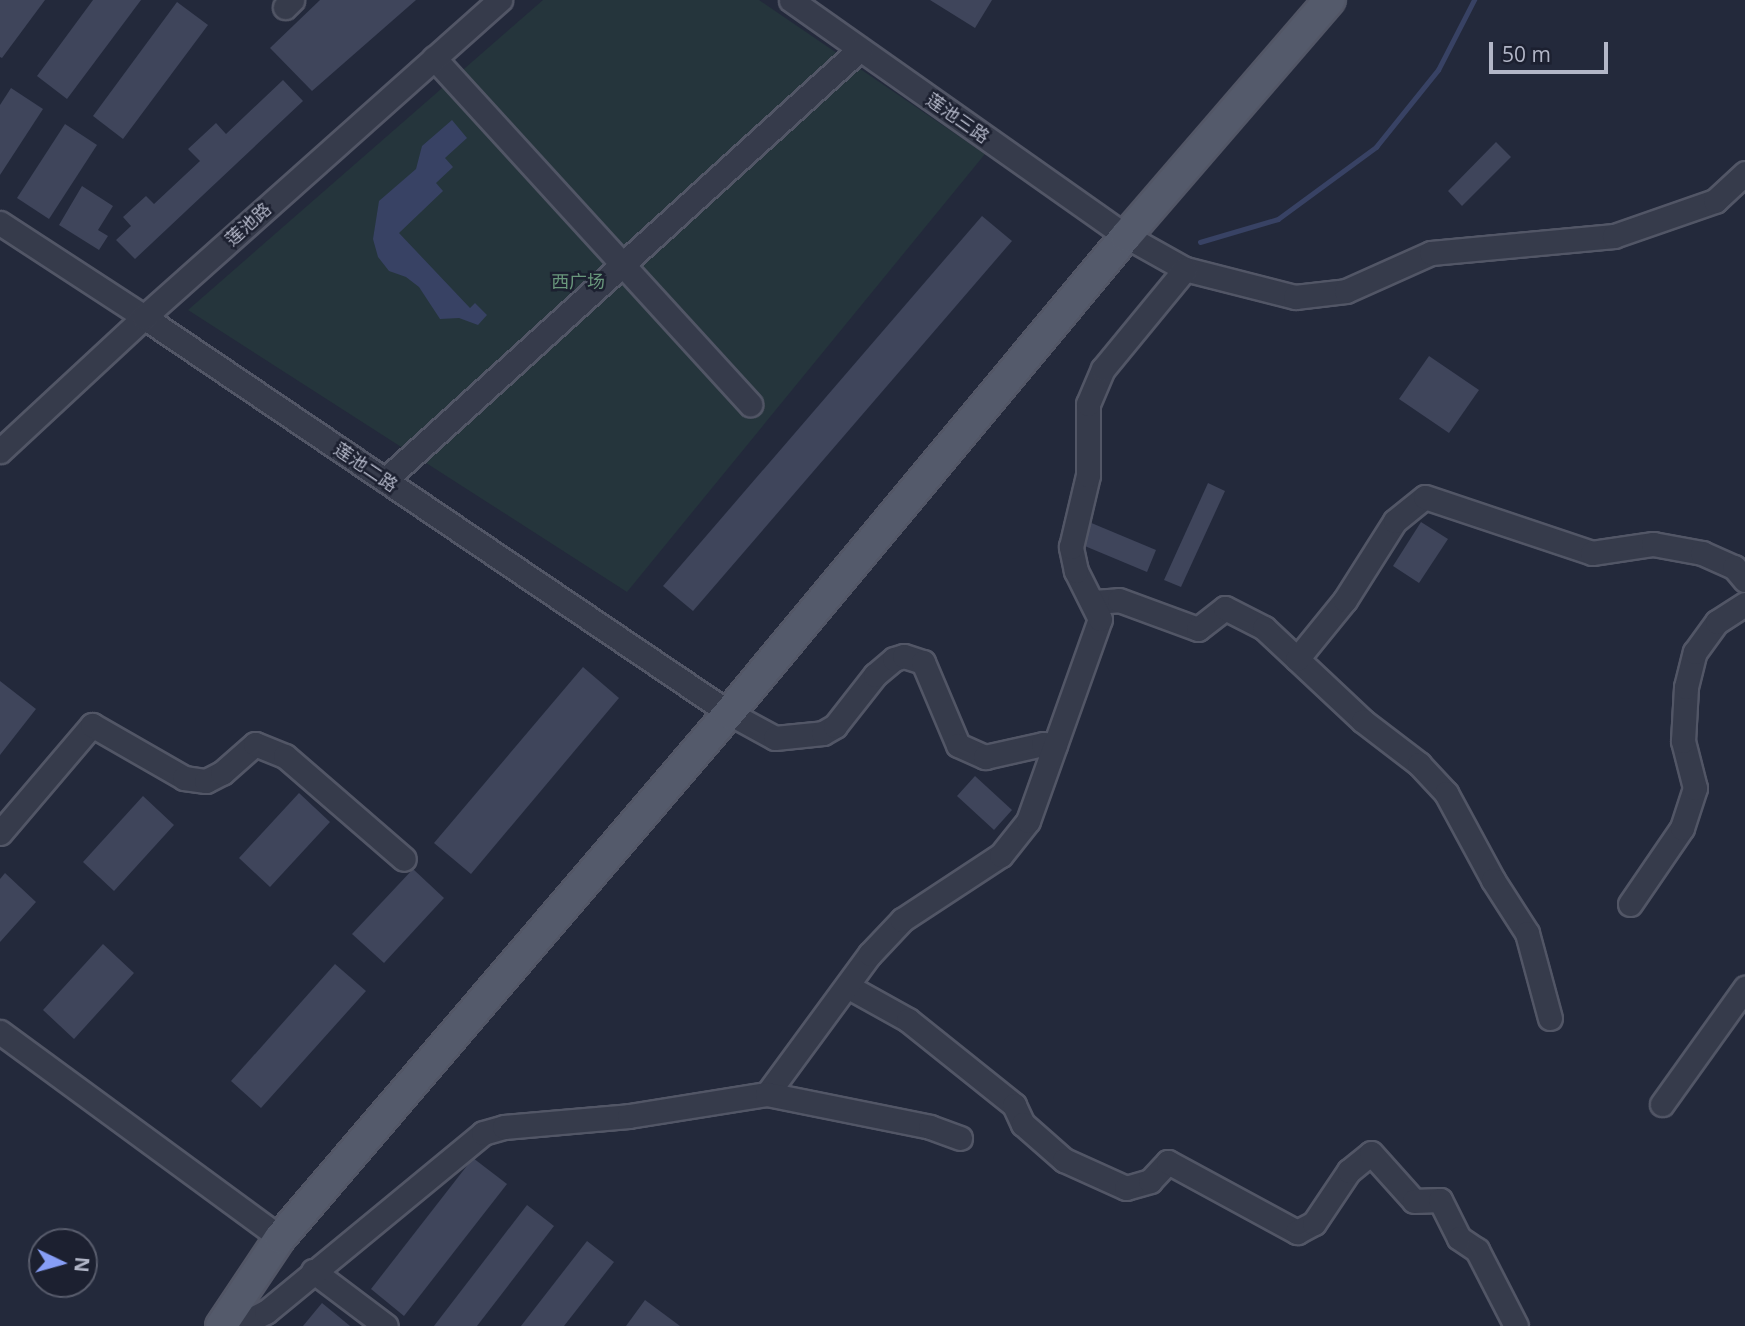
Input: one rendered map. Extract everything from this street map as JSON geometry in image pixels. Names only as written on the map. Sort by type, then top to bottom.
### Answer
[{"type":"main road","points":[[221,1326],[280,1238],[729,713],[1126,236],[1330,0]]},
{"type":"street","name":"莲池路","points":[[0,451],[144,317],[500,0]]},
{"type":"street","name":"莲池三路","points":[[791,0],[1126,236],[1185,269],[1295,297],[1346,291],[1431,253],[1614,236],[1715,201],[1745,173]]},
{"type":"street","points":[[385,480],[860,49]]},
{"type":"street","points":[[434,58],[750,404]]},
{"type":"street","name":"莲池二路","points":[[0,223],[144,317],[729,713],[775,738],[822,733],[835,726],[876,675],[894,659],[904,656],[923,662],[958,745],[985,757],[1043,744],[1055,745]]},
{"type":"street","points":[[767,1094],[870,954],[902,920],[1001,855],[1028,821],[1100,619],[1076,571],[1071,547],[1088,475],[1088,404],[1103,369],[1185,269]]},
{"type":"street","points":[[1297,659],[1345,600],[1395,521],[1425,497],[1592,553],[1653,544],[1702,553],[1734,567],[1745,580]]},
{"type":"street","points":[[1093,602],[1119,600],[1198,629],[1225,608],[1264,628],[1363,721],[1419,764],[1446,793],[1493,880],[1527,933],[1550,1018]]},
{"type":"street","points":[[1630,904],[1682,828],[1695,788],[1683,741],[1686,687],[1695,652],[1717,622],[1745,604]]},
{"type":"street","points":[[0,833],[92,725],[184,778],[206,781],[222,773],[255,744],[285,756],[404,859]]},
{"type":"street","points":[[847,986],[908,1020],[1014,1105],[1023,1124],[1064,1160],[1126,1188],[1150,1181],[1168,1161],[1297,1232],[1314,1223],[1349,1171],[1371,1153],[1414,1201],[1440,1200],[1459,1238],[1477,1250],[1516,1326]]},
{"type":"street","points":[[1662,1104],[1745,988]]},
{"type":"street","points":[[0,1032],[280,1238]]},
{"type":"street","points":[[238,1326],[266,1312],[483,1133],[504,1127],[629,1116],[767,1094],[930,1127],[960,1138]]},
{"type":"street","points":[[313,1271],[386,1326]]},
{"type":"green space","name":"西广场","points":[[543,0],[759,0],[985,154],[627,592],[188,310]]},
{"type":"water","points":[[452,120],[467,138],[445,158],[453,167],[436,183],[443,191],[399,233],[470,308],[475,303],[487,315],[478,325],[459,318],[440,319],[419,287],[406,277],[389,271],[378,257],[373,239],[379,201],[416,169],[422,146]]},
{"type":"building","points":[[0,0],[45,0],[2,58],[0,57]]},
{"type":"building","points":[[93,0],[141,0],[67,99],[37,76]]},
{"type":"building","points":[[320,0],[416,0],[312,91],[270,48]]},
{"type":"building","points":[[930,0],[992,0],[975,28]]},
{"type":"building","points":[[177,2],[208,25],[123,139],[93,116]]},
{"type":"building","points":[[283,80],[303,101],[135,259],[116,240],[131,226],[123,217],[146,196],[154,204],[200,161],[188,149],[216,123],[226,134]]},
{"type":"building","points":[[11,88],[43,109],[0,175],[0,105]]},
{"type":"building","points":[[65,124],[97,145],[49,219],[17,198]]},
{"type":"building","points":[[1496,142],[1511,157],[1462,206],[1448,191]]},
{"type":"building","points":[[82,186],[113,206],[98,230],[108,236],[99,250],[59,225]]},
{"type":"building","points":[[982,216],[1012,241],[693,611],[663,586]]},
{"type":"building","points":[[1429,356],[1479,390],[1449,433],[1399,399]]},
{"type":"building","points":[[1208,483],[1225,491],[1181,587],[1164,580]]},
{"type":"building","points":[[1089,522],[1156,550],[1147,572],[1080,544]]},
{"type":"building","points":[[1421,522],[1448,539],[1419,583],[1393,566]]},
{"type":"building","points":[[583,667],[619,698],[471,874],[434,843]]},
{"type":"building","points":[[0,681],[36,709],[0,755]]},
{"type":"building","points":[[975,776],[1012,810],[994,830],[957,796]]},
{"type":"building","points":[[299,793],[330,822],[270,887],[239,858]]},
{"type":"building","points":[[143,796],[174,825],[114,891],[83,862]]},
{"type":"building","points":[[413,869],[444,898],[384,963],[352,934]]},
{"type":"building","points":[[5,873],[36,902],[0,942],[0,879]]},
{"type":"building","points":[[103,944],[134,973],[74,1039],[43,1010]]},
{"type":"building","points":[[335,964],[366,991],[261,1108],[231,1081]]},
{"type":"building","points":[[473,1158],[507,1184],[404,1316],[371,1289]]},
{"type":"building","points":[[527,1205],[554,1226],[477,1326],[434,1326]]},
{"type":"building","points":[[587,1241],[614,1262],[564,1326],[521,1326]]},
{"type":"building","points":[[645,1300],[680,1326],[626,1326]]},
{"type":"building","points":[[322,1303],[350,1326],[303,1326]]},
{"type":"waterway","points":[[1200,242],[1278,219],[1376,147],[1438,70],[1474,0]]}]
